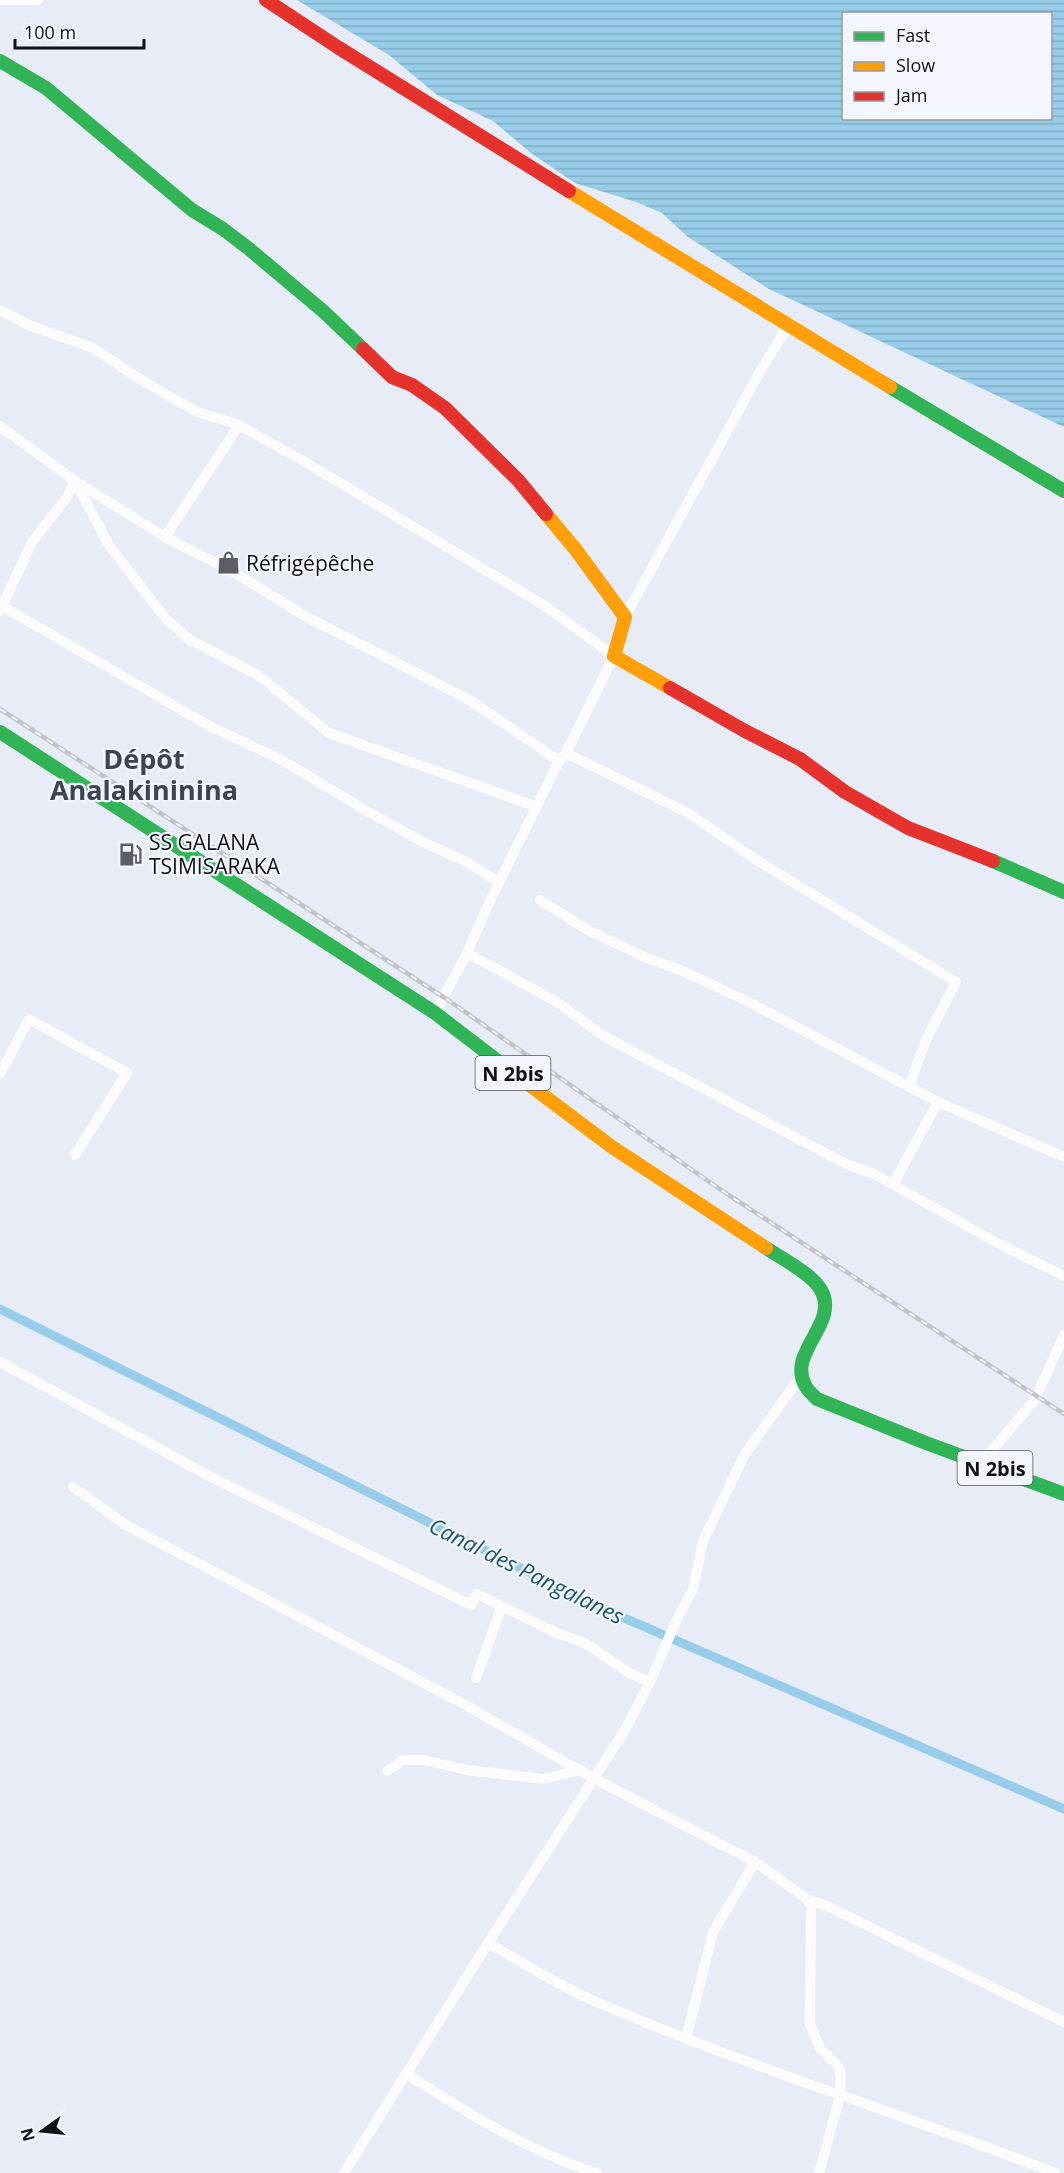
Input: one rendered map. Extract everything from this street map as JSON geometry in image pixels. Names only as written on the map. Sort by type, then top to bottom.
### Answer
[{"type":"main road","points":[[266,0],[339,48],[788,326],[1064,491]]},
{"type":"main road","points":[[0,61],[46,88],[192,210],[224,229],[248,248],[323,311],[392,377],[412,385],[445,408],[519,480],[576,550],[625,617],[614,656],[800,759],[846,792],[908,828],[1020,872],[1064,892]]},
{"type":"main road","name":"N 2bis","points":[[0,732],[435,1013],[612,1147],[805,1274],[821,1290],[825,1303],[823,1317],[802,1361],[800,1377],[806,1390],[817,1399],[926,1443],[1064,1494]]},
{"type":"street","points":[[0,0],[38,0]]},
{"type":"street","points":[[0,310],[32,326],[93,348],[143,381],[197,412],[239,426],[375,503],[542,604],[614,656],[535,807],[467,952],[435,1013]]},
{"type":"street","points":[[625,617],[761,370],[788,326]]},
{"type":"street","points":[[0,426],[75,481],[165,537],[230,570],[305,616],[471,701],[563,757],[690,814],[755,860],[956,982],[925,1042],[909,1087]]},
{"type":"street","points":[[165,537],[239,426]]},
{"type":"street","points":[[75,481],[67,497],[32,542],[1,609],[211,727],[280,759],[367,811],[419,840],[468,863],[499,882]]},
{"type":"street","points":[[75,481],[109,545],[165,618],[190,640],[258,675],[329,733],[535,807]]},
{"type":"street","points":[[540,900],[586,929],[751,1003],[938,1102],[1064,1157]]},
{"type":"street","points":[[467,952],[557,1002],[602,1035],[846,1164],[874,1173],[1001,1245],[1064,1276]]},
{"type":"street","points":[[0,1074],[29,1018],[127,1073],[75,1155]]},
{"type":"street","points":[[893,1184],[938,1102]]},
{"type":"street","points":[[981,1463],[1034,1401],[1061,1346],[1064,1335]]},
{"type":"street","points":[[0,1362],[211,1477],[471,1605],[477,1594],[559,1634],[585,1643],[629,1673],[650,1682]]},
{"type":"street","points":[[344,2173],[625,1730],[693,1589],[703,1541],[745,1454],[800,1377]]},
{"type":"street","points":[[73,1488],[126,1525],[462,1703],[593,1778],[755,1862],[807,1899],[829,1907],[1064,2022]]},
{"type":"street","points":[[476,1678],[502,1606]]},
{"type":"street","points":[[387,1771],[403,1760],[424,1760],[467,1770],[543,1779],[581,1770]]},
{"type":"street","points":[[686,2038],[713,1932],[755,1862]]},
{"type":"street","points":[[807,1899],[811,1906],[810,2024],[820,2048],[839,2067],[840,2096],[819,2173]]},
{"type":"street","points":[[488,1943],[589,1999],[840,2096],[1055,2173]]},
{"type":"street","points":[[406,2074],[484,2124],[575,2166],[597,2173]]},
{"type":"water","points":[[297,0],[1064,0],[1064,427],[769,289],[688,237],[662,213],[636,202],[575,183],[531,153],[493,121],[437,95],[389,55]]},
{"type":"waterway","name":"Canal des Pangalanes","points":[[0,1309],[599,1607],[1064,1809]]},
{"type":"railway","points":[[0,709],[445,998],[724,1192],[1064,1414]]},
{"type":"traffic: fast","points":[[0,61],[46,88],[192,210],[248,248],[323,311],[363,349]]},
{"type":"traffic: fast","points":[[890,387],[1064,491]]},
{"type":"traffic: fast","points":[[0,732],[435,1013],[499,1062]]},
{"type":"traffic: fast","points":[[993,861],[1064,892]]},
{"type":"traffic: fast","points":[[766,1248],[804,1272],[821,1290],[825,1302],[824,1314],[807,1349],[801,1373],[806,1387],[817,1399],[926,1443],[1064,1494]]},
{"type":"traffic: slow","points":[[569,191],[890,387]]},
{"type":"traffic: slow","points":[[546,514],[576,550],[625,617],[614,656],[670,688]]},
{"type":"traffic: slow","points":[[499,1062],[612,1147],[766,1248]]},
{"type":"traffic: jam","points":[[266,0],[569,191]]},
{"type":"traffic: jam","points":[[363,349],[392,377],[412,385],[445,408],[518,480],[546,514]]},
{"type":"traffic: jam","points":[[670,688],[800,759],[845,792],[908,828],[993,861]]},
{"type":"place","name":"Réfrigépêche","points":[[228,563]]},
{"type":"place","name":"SS GALANA TSIMISARAKA","points":[[131,854]]},
{"type":"district","name":"Dépôt Analakininina","points":[[144,774]]}]
